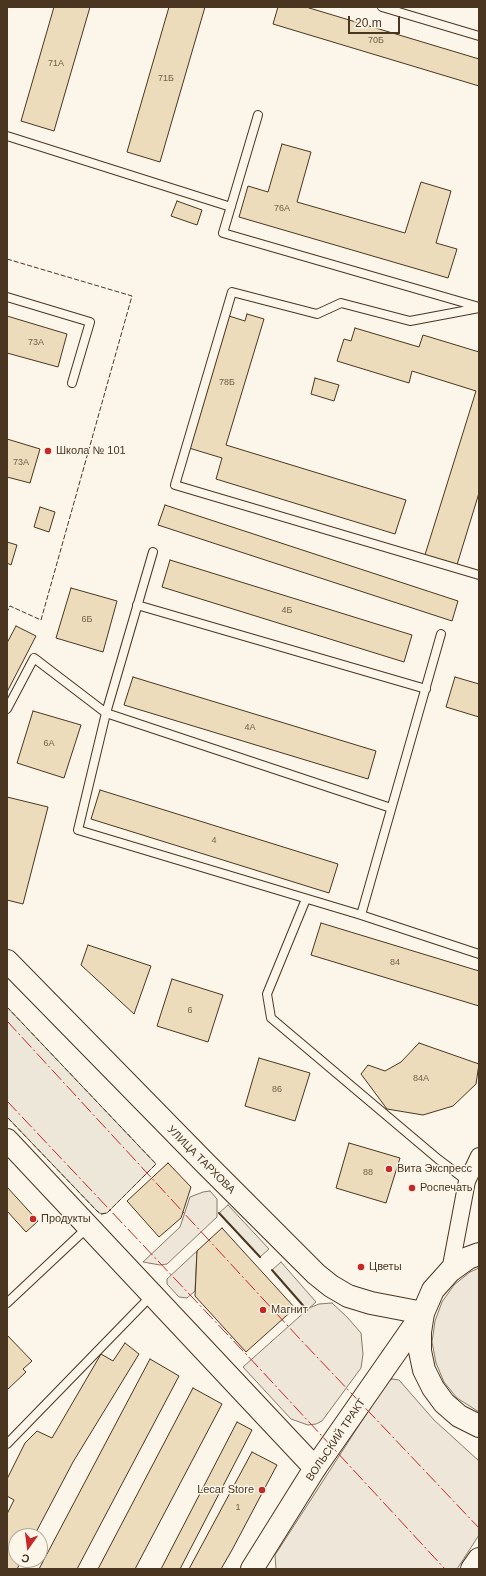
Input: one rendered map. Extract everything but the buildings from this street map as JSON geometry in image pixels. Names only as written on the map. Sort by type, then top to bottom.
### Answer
[{"type":"main road","name":"УЛИЦА ТАРХОВА","points":[[7,961],[316,1274],[331,1286],[348,1296],[371,1303],[423,1313]]},
{"type":"main road","points":[[7,1140],[315,1468]]},
{"type":"main road","points":[[478,1426],[459,1416],[444,1403],[430,1382],[424,1370],[420,1351],[420,1332],[423,1313],[433,1290],[450,1271],[468,1258],[479,1254]]},
{"type":"main road","name":"ВОЛЬСКИЙ ТРАКТ","points":[[255,1568],[315,1468],[423,1313]]},
{"type":"main road","points":[[472,1569],[479,1559]]},
{"type":"street","points":[[450,1271],[467,1181],[479,1156]]},
{"type":"lane","points":[[382,7],[479,36]]},
{"type":"lane","points":[[258,115],[223,233],[479,308]]},
{"type":"lane","points":[[7,136],[231,207]]},
{"type":"lane","points":[[479,308],[410,321],[340,303],[317,314],[232,292],[174,486],[479,575]]},
{"type":"lane","points":[[7,297],[90,322],[72,383]]},
{"type":"lane","points":[[153,552],[106,713],[78,830],[361,915],[479,954]]},
{"type":"lane","points":[[138,605],[426,689]]},
{"type":"lane","points":[[361,915],[441,634]]},
{"type":"lane","points":[[7,709],[34,658],[106,713],[392,808]]},
{"type":"lane","points":[[306,899],[267,994],[271,1018],[438,1159],[467,1181]]},
{"type":"lane","points":[[7,1303],[88,1227]]},
{"type":"lane","points":[[7,1444],[152,1295]]},
{"type":"shaded area","points":[[7,1007],[156,1164],[107,1213],[101,1214],[97,1211],[7,1117]]},
{"type":"shaded area","points":[[210,1191],[217,1199],[217,1217],[167,1264],[160,1265],[143,1262],[180,1227],[190,1197]]},
{"type":"shaded area","points":[[228,1205],[269,1249],[260,1257],[219,1213]]},
{"type":"shaded area","points":[[197,1251],[195,1291],[187,1298],[179,1297],[167,1284],[167,1279]]},
{"type":"shaded area","points":[[281,1262],[316,1302],[307,1310],[272,1270]]},
{"type":"shaded area","points":[[479,1268],[479,1412],[457,1398],[444,1382],[436,1363],[432,1342],[435,1321],[442,1302],[454,1285],[470,1272]]},
{"type":"shaded area","points":[[332,1303],[361,1333],[363,1354],[361,1368],[322,1421],[316,1424],[308,1425],[291,1419],[243,1367],[309,1308],[319,1304]]},
{"type":"shaded area","points":[[392,1379],[399,1380],[434,1420],[479,1461],[479,1535],[457,1569],[276,1569],[275,1555],[387,1382]]},
{"type":"fence","points":[[7,259],[132,296],[41,620],[10,606],[7,612]]},
{"type":"fence","points":[[7,1007],[156,1164],[107,1213],[101,1214],[7,1117]]},
{"type":"wall","points":[[219,1213],[260,1257]]},
{"type":"wall","points":[[272,1270],[307,1310]]},
{"type":"power","points":[[7,1021],[299,1338],[479,1528]]},
{"type":"power","points":[[7,1101],[260,1369],[445,1569]]},
{"type":"place","name":"Школа № 101","points":[[48,451]]},
{"type":"place","name":"Вита Экспресс","points":[[389,1169]]},
{"type":"place","name":"Роспечать","points":[[412,1188]]},
{"type":"place","name":"Продукты","points":[[33,1219]]},
{"type":"place","name":"Цветы","points":[[361,1267]]},
{"type":"place","name":"Магнит","points":[[263,1310]]},
{"type":"place","name":"Lecar Store","points":[[262,1490]]}]
